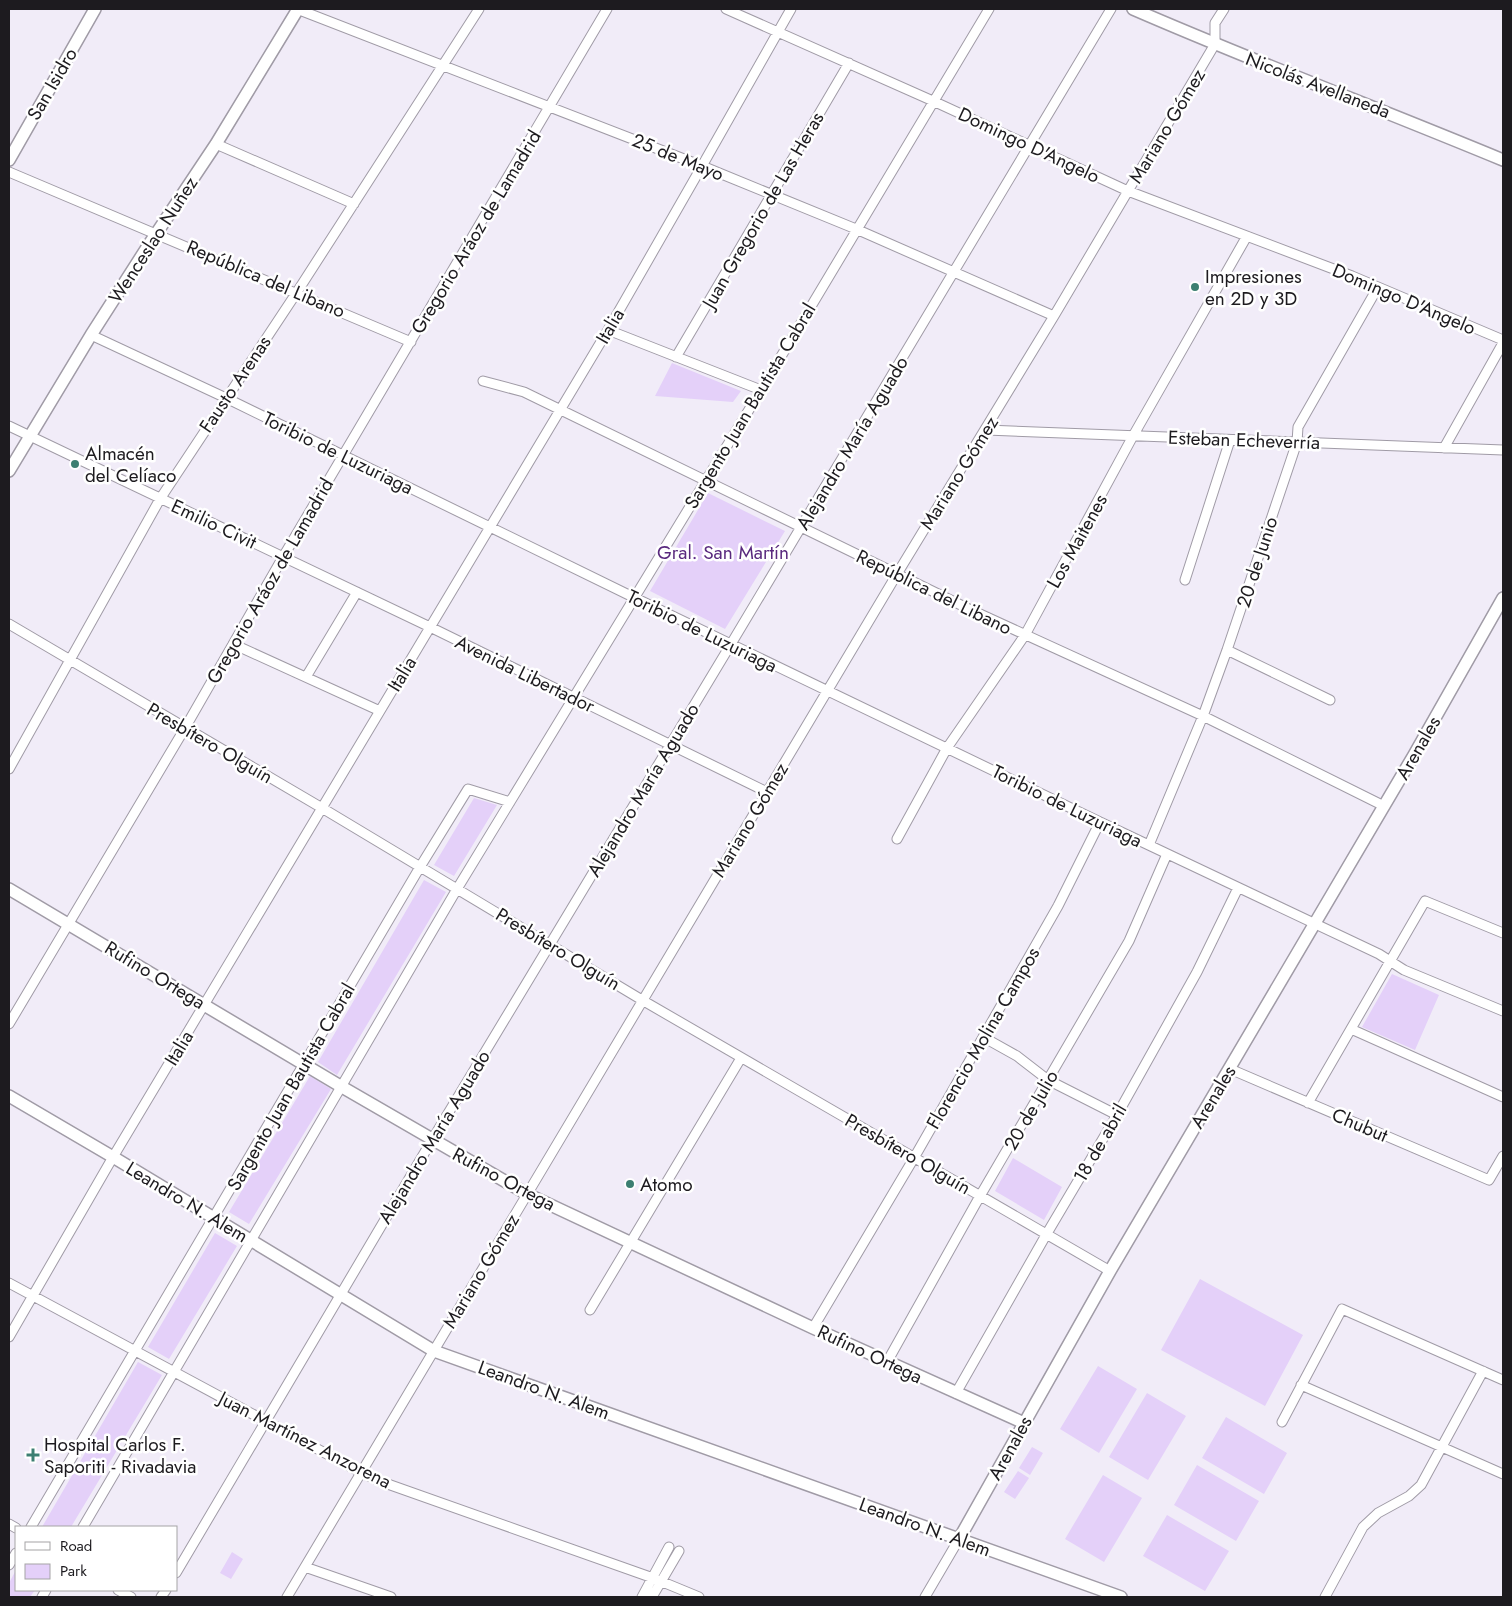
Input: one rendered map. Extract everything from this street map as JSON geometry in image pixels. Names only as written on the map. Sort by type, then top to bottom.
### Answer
[{"type":"street","name":"San Isidro","points":[[9,160],[95,9]]},
{"type":"street","name":"25 de Mayo","points":[[298,9],[702,166],[856,229],[1054,316]]},
{"type":"street","name":"Wenceslao Nuñez","points":[[9,471],[91,335],[216,144],[298,9]]},
{"type":"street","name":"Fausto Arenas","points":[[9,769],[160,499],[297,292],[479,9]]},
{"type":"street","name":"Gregorio Aráoz de Lamadrid","points":[[9,1024],[607,9]]},
{"type":"street","name":"Domingo D'Angelo","points":[[726,9],[933,101],[1128,191],[1378,287],[1503,342]]},
{"type":"street","name":"Italia","points":[[9,1337],[205,1004],[608,330],[791,9]]},
{"type":"street","name":"Sargento Juan Bautista Cabral","points":[[84,1526],[457,889],[989,9]]},
{"type":"street","name":"Alejandro María Aguado","points":[[178,1569],[267,1422],[432,1140],[671,745],[1111,9]]},
{"type":"street","name":"Nicolás Avellaneda","points":[[1133,9],[1503,160]]},
{"type":"street","points":[[1215,44],[1215,23],[1224,9]]},
{"type":"street","name":"Mariano Gómez","points":[[287,1597],[1215,44]]},
{"type":"street","name":"Juan Gregorio de Las Heras","points":[[676,357],[849,63]]},
{"type":"street","points":[[216,144],[354,204]]},
{"type":"street","name":"República del Libano","points":[[9,172],[412,342]]},
{"type":"street","name":"Los Maitenes","points":[[897,839],[947,748],[1025,635],[1133,436],[1247,236]]},
{"type":"street","name":"20 de Junio","points":[[1149,845],[1203,716],[1228,650],[1297,442],[1298,427],[1378,287]]},
{"type":"street","points":[[608,330],[760,390]]},
{"type":"street","name":"Toribio de Luzuriaga","points":[[91,335],[226,398],[633,597],[1314,925],[1379,954],[1404,970],[1503,1011]]},
{"type":"street","points":[[1444,448],[1503,342]]},
{"type":"street","name":"República del Libano","points":[[483,381],[524,392],[897,574],[1203,716],[1384,806]]},
{"type":"street","name":"Emilio Civit","points":[[9,426],[283,557]]},
{"type":"street","name":"Esteban Echeverría","points":[[986,430],[1503,450]]},
{"type":"street","points":[[1185,580],[1230,440]]},
{"type":"street","name":"Avenida Libertador","points":[[283,557],[767,792]]},
{"type":"street","points":[[306,677],[357,592]]},
{"type":"street","name":"Arenales","points":[[925,1597],[1110,1271],[1384,806],[1503,598]]},
{"type":"street","name":"Presbítero Olguín","points":[[9,624],[322,808],[642,1000],[1110,1271]]},
{"type":"street","points":[[233,644],[380,711]]},
{"type":"street","points":[[1228,650],[1330,700]]},
{"type":"street","name":"Sargento Juan Bautista Cabral","points":[[33,1526],[420,867],[468,789],[510,802]]},
{"type":"street","name":"Florencio Molina Campos","points":[[813,1328],[914,1158],[1058,906],[1100,822]]},
{"type":"street","name":"20 de Julio","points":[[887,1362],[980,1196],[1128,941],[1167,854]]},
{"type":"street","name":"18 de abril","points":[[956,1393],[1117,1115],[1197,972],[1238,888]]},
{"type":"street","name":"Rufino Ortega","points":[[9,889],[432,1140],[527,1194],[813,1328],[1024,1423]]},
{"type":"street","points":[[1308,1103],[1425,901],[1503,933]]},
{"type":"street","points":[[1351,1030],[1503,1097]]},
{"type":"street","points":[[983,1037],[1016,1056],[1048,1080],[1117,1115]]},
{"type":"street","points":[[590,1310],[741,1058]]},
{"type":"street","name":"Chubut","points":[[1230,1069],[1489,1180],[1503,1156]]},
{"type":"street","name":"Leandro N. Alem","points":[[9,1096],[114,1157],[434,1351],[1121,1597]]},
{"type":"street","name":"Juan Martínez Anzorena","points":[[9,1283],[362,1473],[382,1482],[657,1579],[699,1597]]},
{"type":"street","points":[[1282,1422],[1342,1309],[1503,1380]]},
{"type":"street","points":[[1325,1597],[1363,1527],[1378,1513],[1410,1496],[1421,1485],[1483,1371]]},
{"type":"street","points":[[1301,1385],[1503,1474]]},
{"type":"street","points":[[652,1597],[669,1547]]},
{"type":"street","points":[[642,1597],[678,1551]]},
{"type":"street","points":[[9,1566],[15,1555]]},
{"type":"street","points":[[305,1567],[391,1597]]},
{"type":"street","points":[[120,1591],[131,1597]]},
{"type":"green space","points":[[672,363],[741,391],[733,402],[655,396]]},
{"type":"green space","name":"Gral. San Martín","points":[[708,493],[785,531],[725,629],[650,591]]},
{"type":"green space","points":[[474,798],[497,805],[454,876],[434,865]]},
{"type":"green space","points":[[424,880],[446,892],[337,1075],[318,1062]]},
{"type":"green space","points":[[1392,974],[1439,995],[1415,1050],[1362,1027]]},
{"type":"green space","points":[[310,1076],[331,1089],[249,1224],[229,1212]]},
{"type":"green space","points":[[1013,1158],[1062,1187],[1044,1220],[995,1191]]},
{"type":"green space","points":[[215,1233],[237,1246],[169,1359],[148,1347]]},
{"type":"green space","points":[[1200,1279],[1303,1335],[1265,1406],[1161,1350]]},
{"type":"green space","points":[[138,1362],[162,1375],[72,1526],[43,1526]]},
{"type":"green space","points":[[1098,1366],[1137,1389],[1099,1453],[1060,1429]]},
{"type":"green space","points":[[1147,1393],[1186,1416],[1148,1480],[1109,1457]]},
{"type":"green space","points":[[1226,1417],[1287,1453],[1264,1494],[1202,1458]]},
{"type":"green space","points":[[1032,1447],[1043,1453],[1030,1475],[1019,1468]]},
{"type":"green space","points":[[1197,1465],[1259,1501],[1236,1541],[1174,1505]]},
{"type":"green space","points":[[1018,1471],[1029,1478],[1015,1499],[1004,1492]]},
{"type":"green space","points":[[1103,1475],[1142,1498],[1104,1562],[1065,1539]]},
{"type":"green space","points":[[1167,1515],[1229,1551],[1205,1591],[1143,1556]]},
{"type":"green space","points":[[232,1552],[243,1559],[231,1579],[220,1573]]},
{"type":"green space","points":[[15,1572],[15,1591],[34,1591],[30,1597],[9,1597],[9,1583]]},
{"type":"place","name":"Impresiones en 2D y 3D","points":[[1195,287]]},
{"type":"place","name":"Almacén del Celíaco","points":[[75,464]]},
{"type":"place","name":"Atomo","points":[[630,1184]]},
{"type":"place","name":"Hospital Carlos F. Saporiti - Rivadavia","points":[[33,1455]]}]
